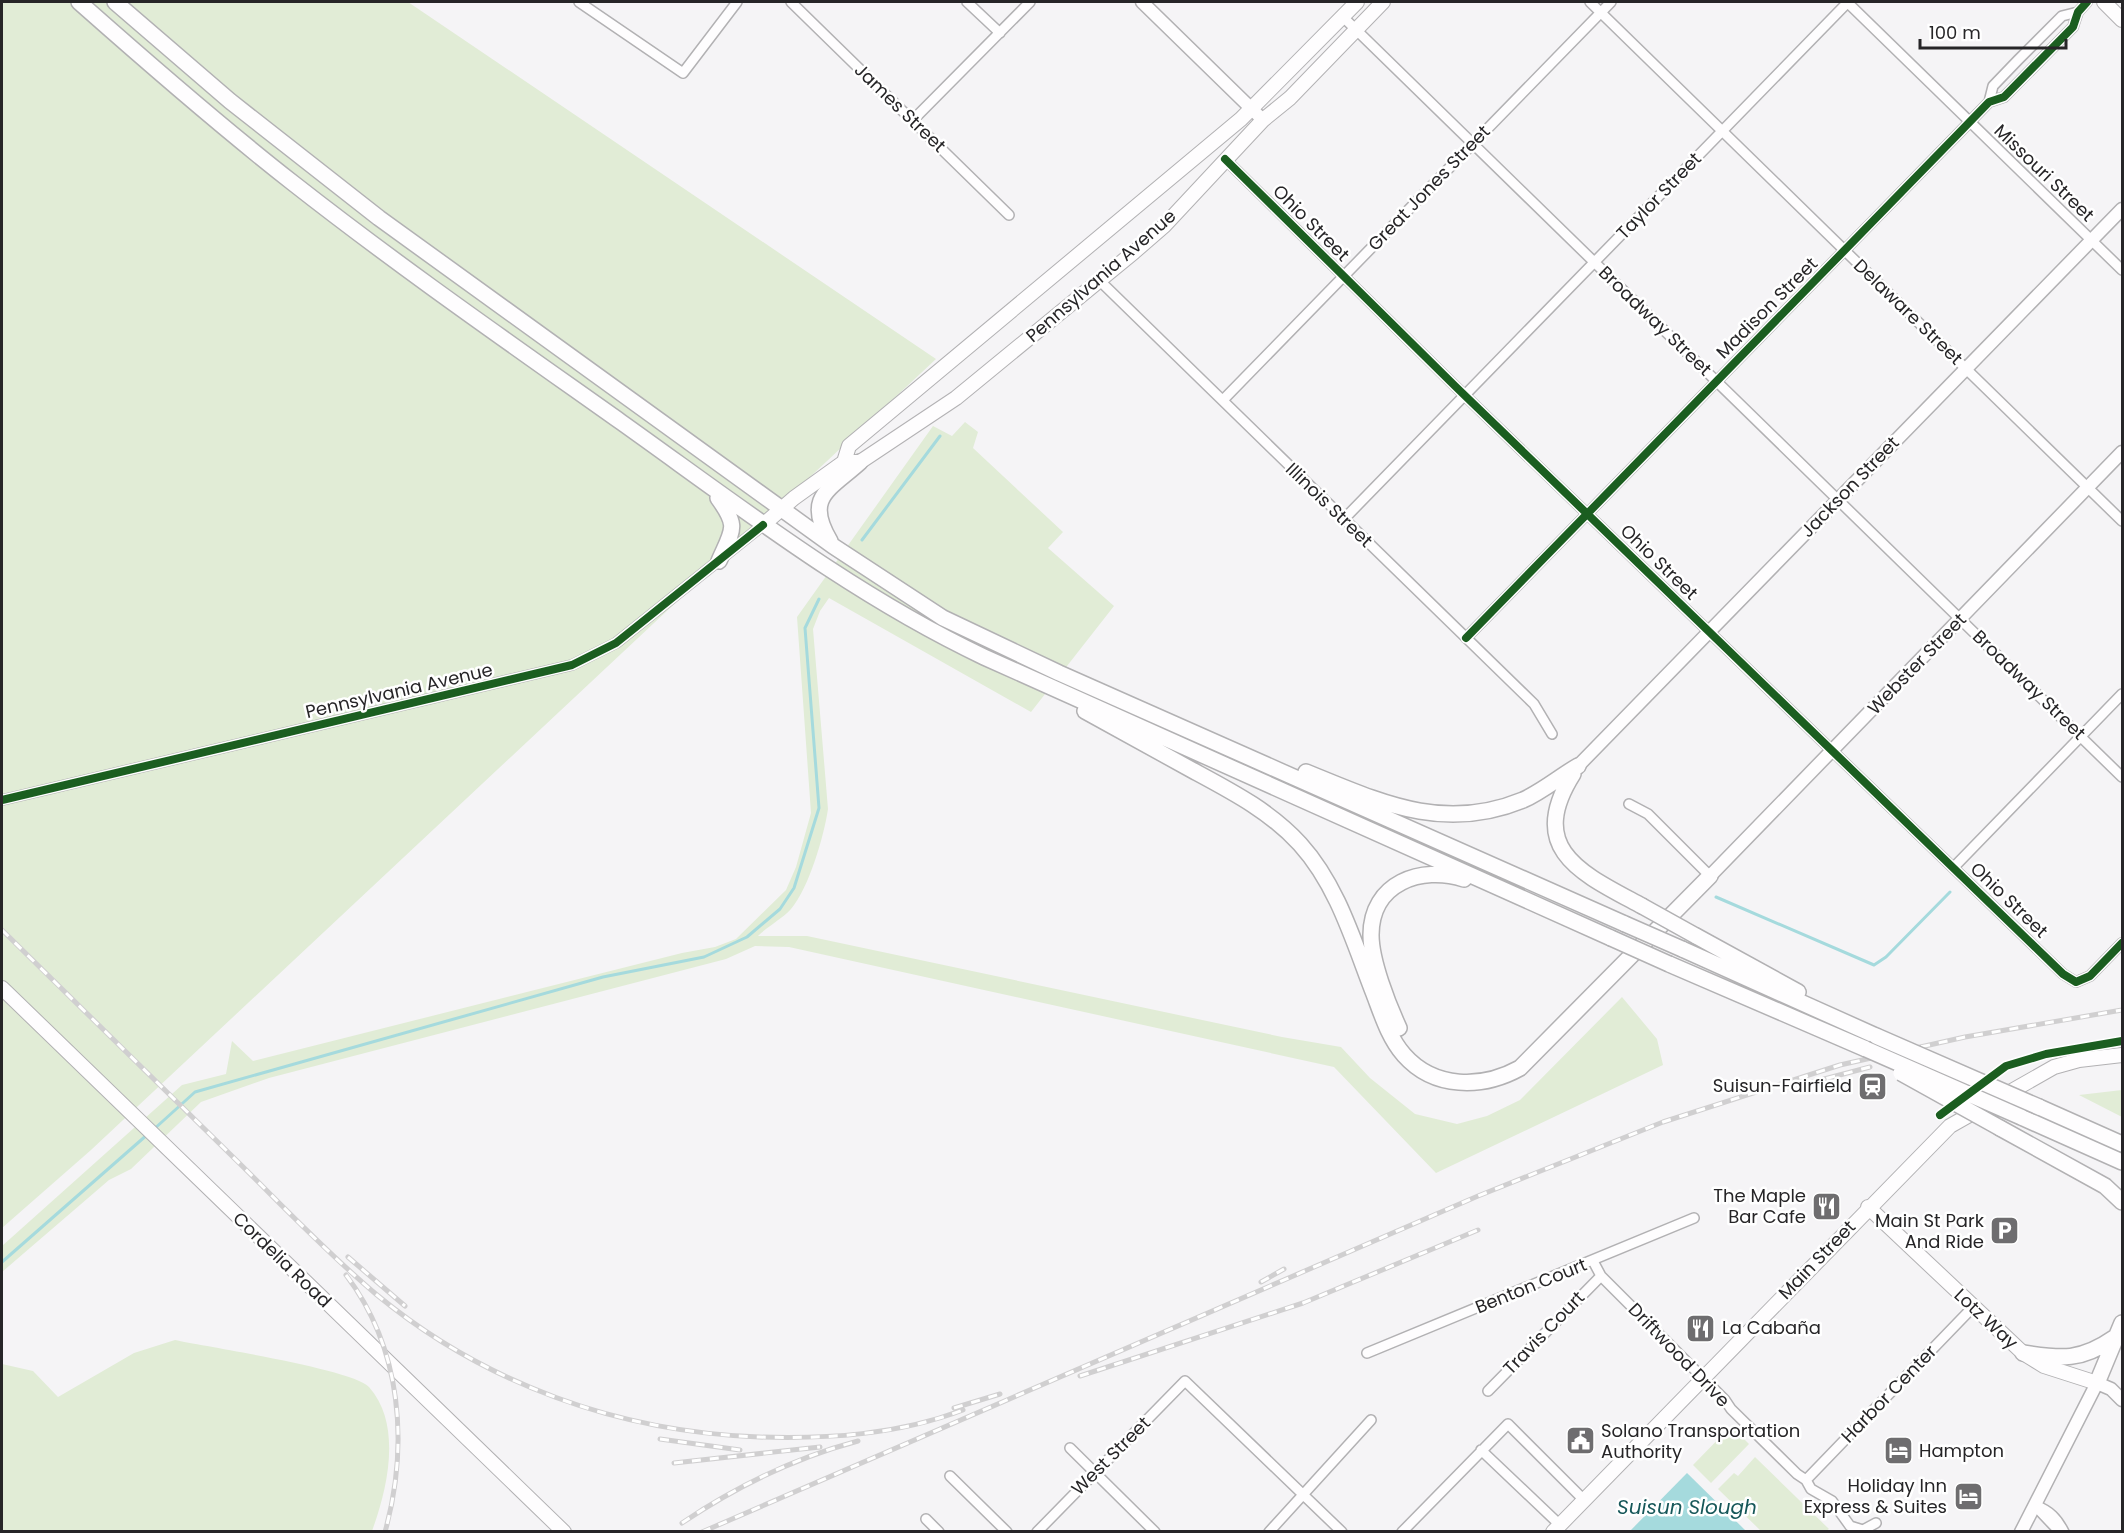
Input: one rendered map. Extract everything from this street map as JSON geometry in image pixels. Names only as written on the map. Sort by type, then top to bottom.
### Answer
[{"type":"highway","points":[[79,2],[292,183],[364,237],[763,525],[902,616],[1051,687],[1486,880],[1511,894],[2122,1162]]},
{"type":"highway","points":[[115,2],[230,100],[362,205],[833,546],[943,618],[1176,725],[1625,924],[1828,1011]]},
{"type":"highway","points":[[833,546],[818,518],[818,507],[823,496],[860,462]]},
{"type":"highway","points":[[709,485],[732,518],[730,536],[718,561]]},
{"type":"highway","points":[[1051,687],[1082,710],[1243,798],[1284,827],[1312,859],[1332,891],[1385,1022],[1404,1055],[1430,1075],[1463,1084],[1508,1075],[1527,1062],[1710,876]]},
{"type":"highway","points":[[1176,725],[1216,734],[1352,791],[1417,813],[1461,815],[1501,808],[1545,788],[1578,766]]},
{"type":"highway","points":[[1578,766],[1559,798],[1555,813],[1559,844],[1568,859],[1580,870],[1876,1036],[2122,1144]]},
{"type":"highway","points":[[1474,1082],[1434,1068],[1417,1054],[1404,1038],[1373,955],[1371,935],[1374,915],[1382,900],[1394,886],[1410,877],[1430,872],[1450,874],[1511,894]]},
{"type":"highway","points":[[1866,1049],[1895,1070],[2105,1186],[2122,1202]]},
{"type":"highway","points":[[2097,1383],[2122,1323]]},
{"type":"highway","points":[[2023,1353],[2071,1358],[2090,1353],[2114,1338]]},
{"type":"main road","name":"Pennsylvania Avenue","points":[[763,525],[844,462],[849,446],[1251,108],[1357,2]]},
{"type":"main road","name":"Pennsylvania Avenue","points":[[860,462],[956,398],[1100,281],[1164,225],[1263,120],[1290,98],[1383,2]]},
{"type":"main road","points":[[2103,2],[2122,20]]},
{"type":"main road","points":[[844,462],[860,462]]},
{"type":"main road","name":"Cordelia Road","points":[[2,988],[564,1532]]},
{"type":"main road","name":"Main Street","points":[[1556,1528],[1933,1141],[1962,1117],[2055,1067],[2079,1060],[2122,1055]]},
{"type":"main road","name":"Lotz Way","points":[[1868,1208],[2023,1353],[2044,1366],[2097,1383]]},
{"type":"street","points":[[579,2],[683,73],[737,2]]},
{"type":"street","name":"James Street","points":[[791,2],[1009,214]]},
{"type":"street","points":[[968,2],[1000,33]]},
{"type":"street","points":[[913,120],[1030,2]]},
{"type":"street","points":[[1142,2],[1263,120]]},
{"type":"street","name":"Delaware Street","points":[[1590,2],[2122,521]]},
{"type":"street","name":"Great Jones Street","points":[[1223,400],[1611,2]]},
{"type":"street","name":"Missouri Street","points":[[1848,2],[2122,270]]},
{"type":"street","name":"Taylor Street","points":[[1344,519],[1848,2]]},
{"type":"street","name":"Madison Street","points":[[1466,638],[1989,102],[2004,97],[2073,27],[2078,12],[2087,2]]},
{"type":"street","name":"Madison Street","points":[[1989,102],[1993,86],[2026,52],[2062,16],[2078,12]]},
{"type":"street","name":"Broadway Street","points":[[1342,16],[2122,777]]},
{"type":"street","name":"Ohio Street","points":[[1226,159],[1465,395],[2063,974],[2076,982],[2090,976],[2122,943]]},
{"type":"street","name":"Jackson Street","points":[[1578,766],[2122,209]]},
{"type":"street","name":"Illinois Street","points":[[1100,281],[1534,704],[1552,734]]},
{"type":"street","name":"Webster Street","points":[[1710,876],[2122,453]]},
{"type":"street","name":"Pennsylvania Avenue","points":[[2,800],[572,665],[616,643],[763,525]]},
{"type":"street","points":[[1954,867],[2122,694]]},
{"type":"street","points":[[1629,804],[1648,814],[1710,876]]},
{"type":"street","name":"Benton Court","points":[[1367,1353],[1694,1218]]},
{"type":"street","name":"Driftwood Drive","points":[[1593,1261],[1601,1276],[1725,1400],[1731,1409],[1797,1474],[1806,1480],[1810,1489],[1832,1501],[1850,1526],[1863,1530],[1876,1523]]},
{"type":"street","name":"Travis Court","points":[[1488,1391],[1601,1276]]},
{"type":"street","name":"Harbor Center","points":[[1806,1480],[1973,1307]]},
{"type":"street","name":"West Street","points":[[1037,1532],[1185,1381],[1303,1493]]},
{"type":"street","points":[[2021,1532],[2097,1383]]},
{"type":"street","name":"Lotz Way","points":[[2097,1383],[2111,1389],[2122,1400]]},
{"type":"street","points":[[1269,1532],[1371,1420]]},
{"type":"street","points":[[1402,1532],[1508,1424],[1584,1500]]},
{"type":"street","points":[[1070,1448],[1155,1532]]},
{"type":"street","points":[[1481,1450],[1556,1528]]},
{"type":"street","points":[[950,1476],[1006,1532]]},
{"type":"street","points":[[1303,1493],[1342,1532]]},
{"type":"street","points":[[2035,1505],[2055,1527],[2064,1531]]},
{"type":"street","points":[[926,1519],[939,1532]]},
{"type":"green space","points":[[2,2],[408,2],[936,359],[91,1150],[2,1228]]},
{"type":"green space","points":[[965,422],[978,432],[973,448],[1063,532],[1048,548],[1114,606],[1031,712],[829,598],[820,611],[813,629],[828,809],[826,820],[815,861],[798,900],[787,913],[758,936],[807,936],[1282,1037],[1341,1047],[1370,1078],[1415,1114],[1457,1124],[1487,1116],[1520,1100],[1622,997],[1657,1039],[1663,1065],[1436,1173],[1334,1067],[789,947],[755,946],[726,959],[269,1078],[201,1102],[131,1169],[109,1180],[2,1272],[2,1246],[182,1085],[226,1074],[232,1041],[253,1061],[682,953],[715,947],[736,939],[786,890],[796,867],[811,813],[797,617],[933,426],[952,436]]},
{"type":"green space","points":[[2122,1090],[2122,1117],[2079,1095]]},
{"type":"green space","points":[[175,1340],[309,1366],[357,1380],[369,1387],[380,1402],[389,1438],[387,1477],[372,1531],[2,1531],[2,1364],[33,1371],[58,1397],[134,1353]]},
{"type":"green space","points":[[1731,1426],[1749,1444],[1711,1483],[1693,1465]]},
{"type":"green space","points":[[1755,1457],[1829,1529],[1826,1531],[1761,1531],[1718,1489],[1734,1473],[1738,1476]]},
{"type":"water","name":"Suisun Slough","points":[[1687,1473],[1746,1531],[1630,1531]]},
{"type":"waterway","points":[[862,540],[940,436]]},
{"type":"waterway","points":[[153,1130],[195,1092],[603,977],[704,957],[747,937],[780,909],[794,888],[819,808],[805,628],[819,599]]},
{"type":"waterway","points":[[1716,897],[1874,965],[1886,957],[1950,892]]},
{"type":"waterway","points":[[2,1262],[148,1134]]},
{"type":"railway","points":[[2,930],[358,1279],[419,1326],[463,1354],[508,1378],[556,1398],[655,1425],[707,1433],[759,1437],[862,1434],[913,1425],[963,1410]]},
{"type":"railway","points":[[702,1532],[1478,1196],[1663,1122],[1840,1065],[1965,1037],[2122,1010]]},
{"type":"railway","points":[[1809,1083],[1870,1067]]},
{"type":"railway","points":[[1080,1376],[1303,1303],[1478,1230]]},
{"type":"railway","points":[[348,1257],[405,1306]]},
{"type":"railway","points":[[1261,1282],[1284,1269]]},
{"type":"railway","points":[[346,1275],[365,1304],[379,1334],[396,1399],[397,1466],[393,1499],[385,1532]]},
{"type":"railway","points":[[954,1408],[1000,1394]]},
{"type":"railway","points":[[660,1439],[740,1450]]},
{"type":"railway","points":[[682,1523],[745,1485],[811,1456],[858,1441]]},
{"type":"railway","points":[[674,1463],[820,1447]]},
{"type":"cycle path","points":[[1466,638],[1989,102],[2004,97],[2073,27],[2078,12],[2087,2]]},
{"type":"cycle path","points":[[1225,159],[1455,386],[2063,974],[2076,982],[2090,976],[2122,943]]},
{"type":"cycle path","points":[[2,800],[572,665],[616,643],[763,525]]},
{"type":"cycle path","points":[[1940,1115],[2006,1066],[2046,1054],[2122,1041]]},
{"type":"place","name":"Suisun-Fairfield","points":[[1873,1086]]},
{"type":"place","name":"The Maple Bar Cafe","points":[[1827,1206]]},
{"type":"place","name":"Main St Park And Ride","points":[[2005,1231]]},
{"type":"place","name":"La Cabaña","points":[[1701,1328]]},
{"type":"place","name":"Solano Transportation Authority","points":[[1580,1441]]},
{"type":"place","name":"Hampton","points":[[1898,1451]]},
{"type":"place","name":"Holiday Inn Express & Suites","points":[[1968,1496]]}]
